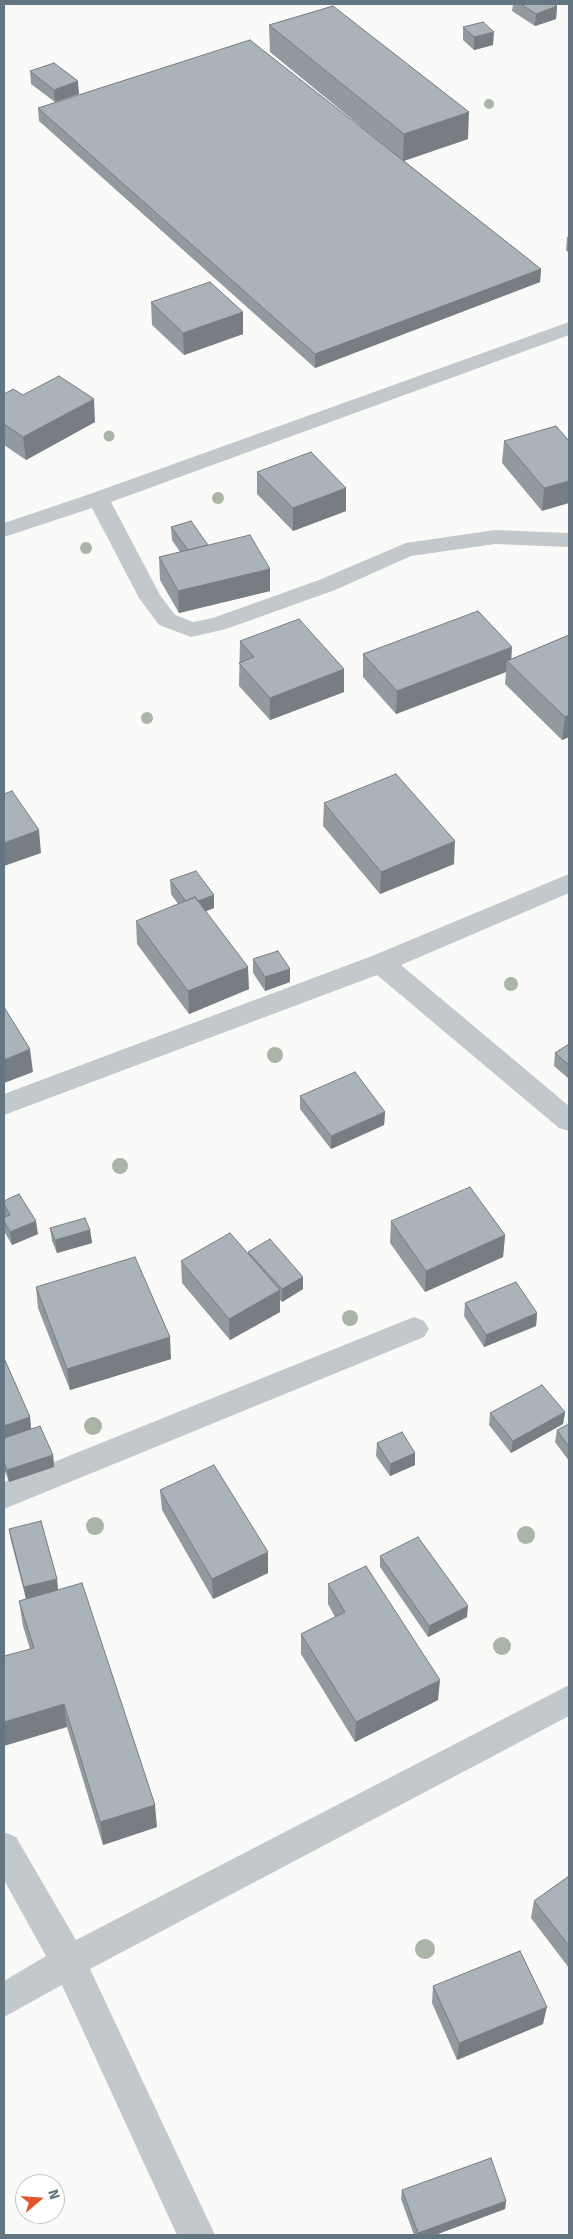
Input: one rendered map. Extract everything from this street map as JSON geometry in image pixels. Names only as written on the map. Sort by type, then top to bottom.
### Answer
[{"type":"street","points":[[4,530],[98,499],[569,328]]},
{"type":"street","points":[[98,499],[150,598],[167,620],[191,630],[218,624],[327,585],[406,550],[494,537],[569,540]]},
{"type":"street","points":[[4,1104],[381,963],[569,882]]},
{"type":"street","points":[[381,963],[569,1121]]},
{"type":"street","points":[[4,1496],[414,1329]]},
{"type":"street","points":[[4,2000],[69,1962],[569,1700]]},
{"type":"street","points":[[4,1848],[69,1962],[196,2235]]},
{"type":"building","points":[[521,4],[553,4],[557,6],[536,14]]},
{"type":"building","points":[[333,6],[469,112],[404,134],[269,25]]},
{"type":"building","points":[[483,22],[494,32],[474,37],[463,27]]},
{"type":"building","points":[[250,40],[541,269],[315,354],[38,108]]},
{"type":"building","points":[[54,63],[78,81],[54,90],[30,71]]},
{"type":"building","points":[[210,282],[243,312],[183,333],[151,302]]},
{"type":"building","points":[[59,376],[94,399],[23,437],[4,424],[4,394],[13,389],[23,395]]},
{"type":"building","points":[[556,426],[569,441],[569,481],[544,488],[504,441]]},
{"type":"building","points":[[311,452],[346,488],[293,508],[257,472]]},
{"type":"building","points":[[191,521],[208,545],[188,550],[171,527]]},
{"type":"building","points":[[250,535],[270,569],[178,591],[159,557]]},
{"type":"building","points":[[478,611],[512,647],[397,691],[363,654]]},
{"type":"building","points":[[299,619],[344,669],[270,698],[239,663],[254,657],[240,641]]},
{"type":"building","points":[[569,635],[569,715],[565,717],[507,661]]},
{"type":"building","points":[[396,774],[455,841],[381,872],[324,803]]},
{"type":"building","points":[[12,791],[39,830],[4,843],[4,794]]},
{"type":"building","points":[[196,871],[214,895],[198,901],[195,897],[186,901],[170,880]]},
{"type":"building","points":[[195,897],[248,967],[188,991],[136,921]]},
{"type":"building","points":[[278,951],[290,969],[265,977],[253,959]]},
{"type":"building","points":[[4,1007],[30,1049],[4,1060]]},
{"type":"building","points":[[569,1044],[569,1065],[555,1053]]},
{"type":"building","points":[[355,1072],[385,1112],[331,1136],[300,1096]]},
{"type":"building","points":[[470,1187],[505,1235],[426,1271],[391,1221]]},
{"type":"building","points":[[19,1194],[36,1221],[10,1232],[4,1221],[4,1217],[10,1215],[4,1201]]},
{"type":"building","points":[[85,1218],[90,1230],[55,1240],[50,1228]]},
{"type":"building","points":[[230,1233],[280,1290],[229,1319],[181,1261]]},
{"type":"building","points":[[270,1239],[303,1277],[282,1289],[248,1252]]},
{"type":"building","points":[[135,1257],[170,1337],[67,1369],[36,1287]]},
{"type":"building","points":[[516,1282],[537,1313],[486,1335],[465,1303]]},
{"type":"building","points":[[4,1358],[30,1417],[4,1426]]},
{"type":"building","points":[[542,1385],[565,1412],[513,1441],[490,1413]]},
{"type":"building","points":[[569,1424],[569,1447],[557,1430]]},
{"type":"building","points":[[40,1426],[53,1455],[7,1470],[4,1462],[4,1438]]},
{"type":"building","points":[[402,1432],[415,1453],[390,1464],[377,1443]]},
{"type":"building","points":[[214,1465],[268,1552],[212,1579],[160,1490]]},
{"type":"building","points":[[41,1521],[57,1579],[24,1587],[9,1529]]},
{"type":"building","points":[[418,1537],[468,1606],[429,1626],[380,1556]]},
{"type":"building","points":[[366,1566],[440,1680],[356,1722],[301,1634],[345,1612],[328,1584]]},
{"type":"building","points":[[82,1583],[155,1805],[100,1822],[64,1704],[4,1722],[4,1656],[34,1648],[19,1601]]},
{"type":"building","points":[[569,1876],[569,1946],[534,1901]]},
{"type":"building","points":[[520,1951],[547,2007],[459,2043],[433,1986]]},
{"type":"building","points":[[491,2158],[506,2201],[418,2233],[402,2190]]}]
